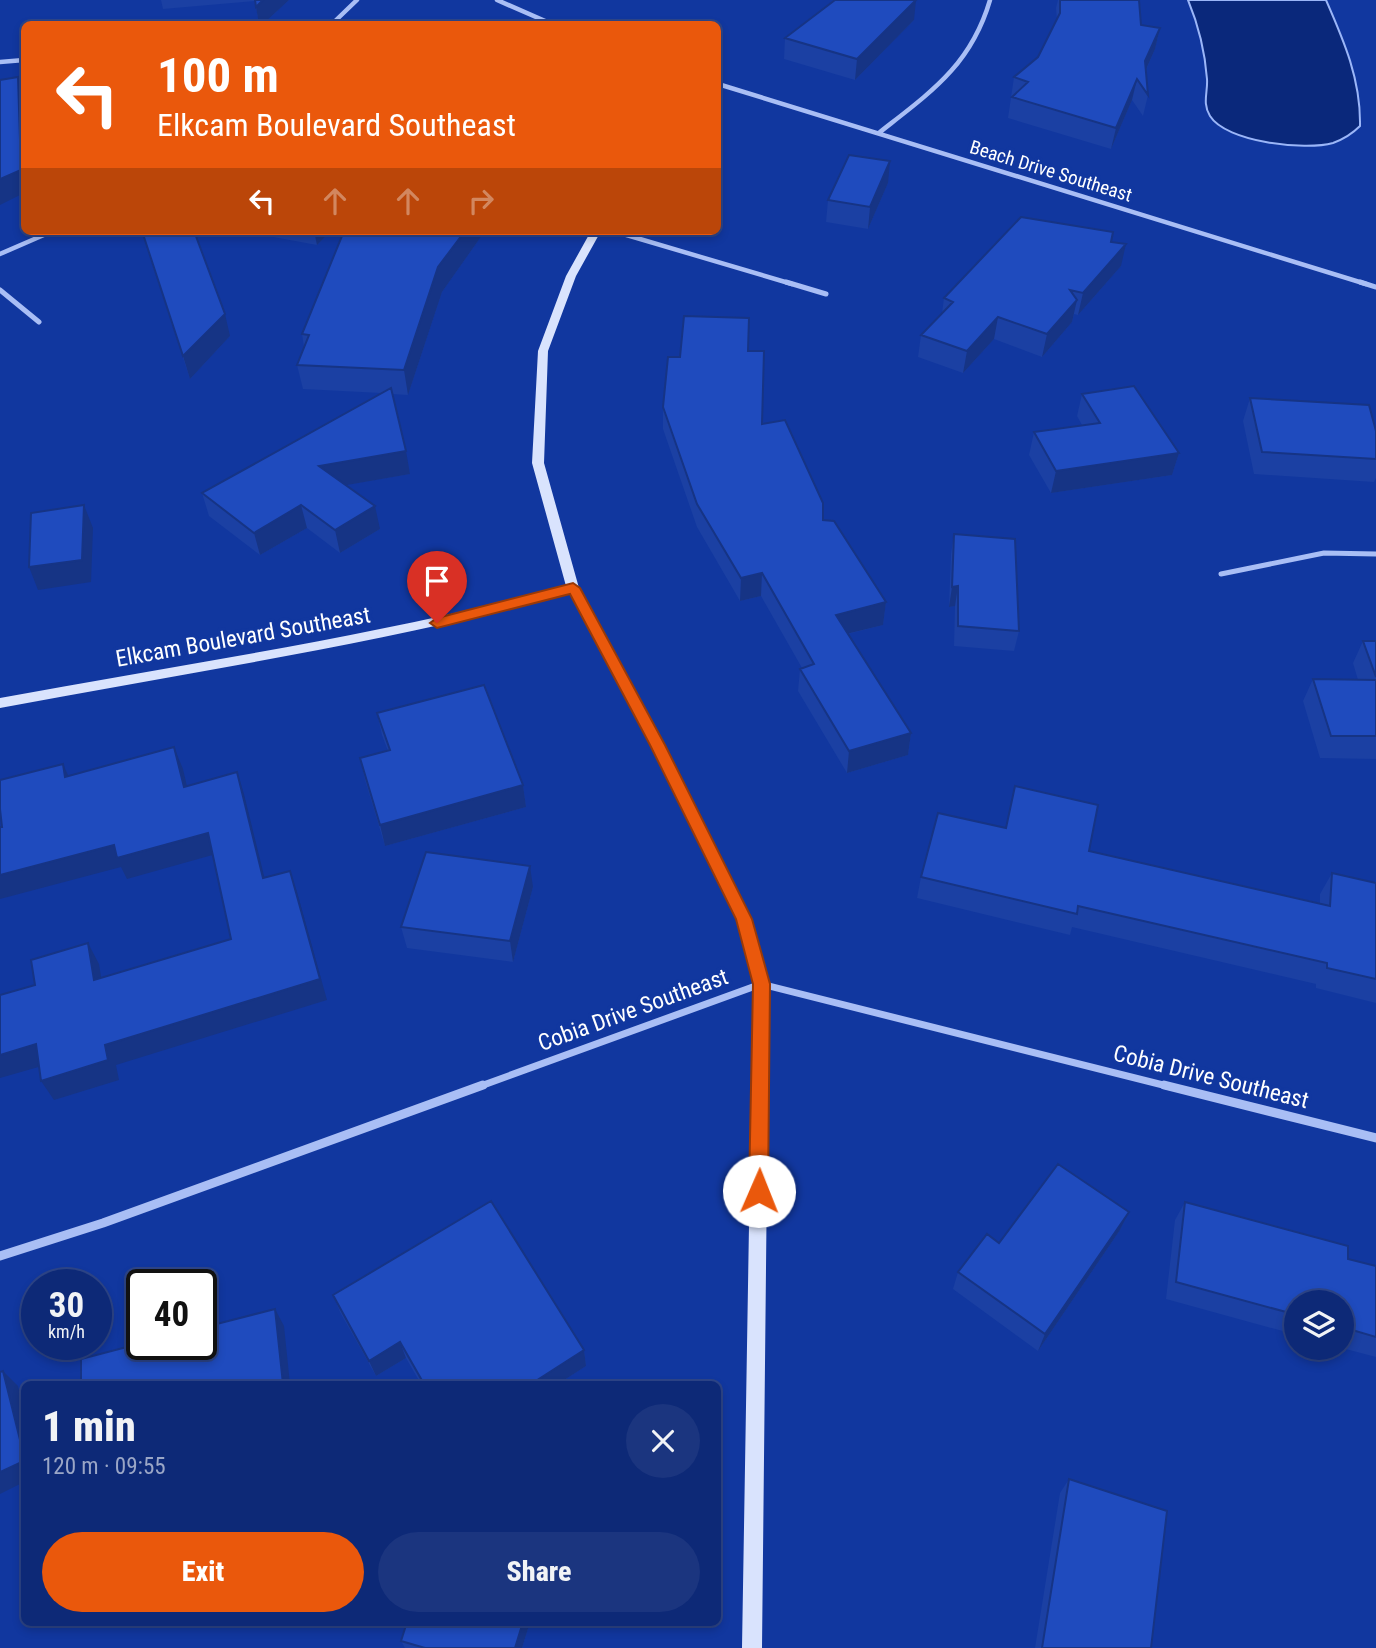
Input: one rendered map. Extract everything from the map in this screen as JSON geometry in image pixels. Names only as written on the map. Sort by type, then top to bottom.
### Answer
[{"type":"street","points":[[335,21],[357,0]]},
{"type":"street","points":[[497,0],[545,21]]},
{"type":"street","points":[[880,132],[958,69],[983,30],[990,0]]},
{"type":"street","points":[[0,62],[21,60]]},
{"type":"street","name":"Beach Drive Southeast","points":[[721,86],[880,132],[1376,287]]},
{"type":"street","points":[[0,254],[44,235]]},
{"type":"street","points":[[594,235],[571,276],[543,351],[537,435],[538,463],[573,588],[657,745],[744,919],[761,984],[752,1648]]},
{"type":"street","points":[[626,235],[825,295]]},
{"type":"street","points":[[0,290],[39,322]]},
{"type":"street","points":[[1222,574],[1324,553],[1376,554]]},
{"type":"street","name":"Elkcam Boulevard Southeast","points":[[0,703],[118,680],[343,644],[502,609],[573,588]]},
{"type":"street","name":"Cobia Drive Southeast","points":[[0,1256],[116,1219],[761,984],[1376,1138]]},
{"type":"shaded area","points":[[1188,0],[1326,0],[1345,46],[1354,77],[1360,126],[1333,143],[1304,146],[1249,138],[1219,125],[1206,107],[1205,59]]},
{"type":"building","points":[[835,0],[916,0],[857,59],[785,38]]},
{"type":"building","points":[[1060,0],[1139,0],[1141,25],[1160,28],[1145,61],[1148,95],[1137,79],[1116,128],[1012,97],[1028,82],[1014,77],[1038,57],[1060,13]]},
{"type":"building","points":[[18,77],[21,170],[0,179],[0,80]]},
{"type":"building","points":[[849,155],[890,161],[870,207],[828,200]]},
{"type":"building","points":[[1021,217],[1113,232],[1111,242],[1126,244],[1083,293],[1070,290],[1077,300],[1047,334],[998,317],[967,351],[921,335],[953,302],[944,298]]},
{"type":"building","points":[[143,235],[195,235],[225,314],[183,356]]},
{"type":"building","points":[[342,235],[462,235],[438,267],[404,370],[297,365],[309,335],[302,334]]},
{"type":"building","points":[[684,316],[749,318],[748,351],[764,351],[762,424],[785,420],[823,503],[823,520],[834,521],[886,602],[836,615],[911,733],[849,751],[800,669],[814,664],[762,573],[741,578],[697,504],[663,407],[668,357],[680,357]]},
{"type":"building","points":[[1134,386],[1179,453],[1056,471],[1034,432],[1100,423],[1082,394]]},
{"type":"building","points":[[391,388],[406,451],[319,466],[375,506],[335,530],[301,505],[254,533],[202,493]]},
{"type":"building","points":[[1250,398],[1369,405],[1376,431],[1376,459],[1262,452]]},
{"type":"building","points":[[84,505],[82,560],[29,567],[31,513]]},
{"type":"building","points":[[954,534],[1015,539],[1019,631],[958,626],[958,586],[952,587]]},
{"type":"building","points":[[1363,641],[1376,641],[1376,677]]},
{"type":"building","points":[[1313,679],[1376,680],[1376,736],[1331,736]]},
{"type":"building","points":[[484,685],[523,785],[380,825],[360,758],[390,750],[377,713]]},
{"type":"building","points":[[174,747],[184,787],[237,772],[263,878],[290,871],[320,979],[105,1045],[108,1060],[41,1081],[36,1044],[0,1055],[0,995],[35,985],[31,960],[88,943],[94,980],[231,939],[208,833],[117,858],[114,845],[0,875],[0,780],[63,764],[65,777]]},
{"type":"building","points":[[1015,786],[1098,805],[1089,851],[1330,906],[1332,873],[1376,883],[1376,979],[1327,968],[1327,963],[1078,906],[1077,914],[921,877],[938,813],[1006,828]]},
{"type":"building","points":[[426,852],[530,866],[510,941],[401,927]]},
{"type":"building","points":[[1058,1164],[1129,1212],[1045,1334],[958,1272],[987,1234],[999,1243]]},
{"type":"building","points":[[491,1201],[584,1350],[536,1381],[422,1381],[400,1342],[369,1361],[333,1295]]},
{"type":"building","points":[[1185,1202],[1348,1246],[1348,1259],[1376,1266],[1376,1337],[1354,1331],[1354,1290],[1284,1290],[1284,1311],[1176,1282]]},
{"type":"building","points":[[275,1309],[283,1381],[81,1381],[81,1360],[112,1360],[112,1351],[126,1347],[126,1360],[217,1360],[217,1324]]},
{"type":"building","points":[[3,1371],[21,1444],[21,1462],[0,1472],[0,1372]]},
{"type":"building","points":[[1069,1479],[1167,1511],[1151,1648],[1042,1648]]},
{"type":"building","points":[[406,1626],[522,1626],[515,1648],[425,1648],[401,1641]]},
{"type":"route","points":[[437,623],[502,609],[573,588],[657,745],[744,919],[761,984],[759,1191]]}]
